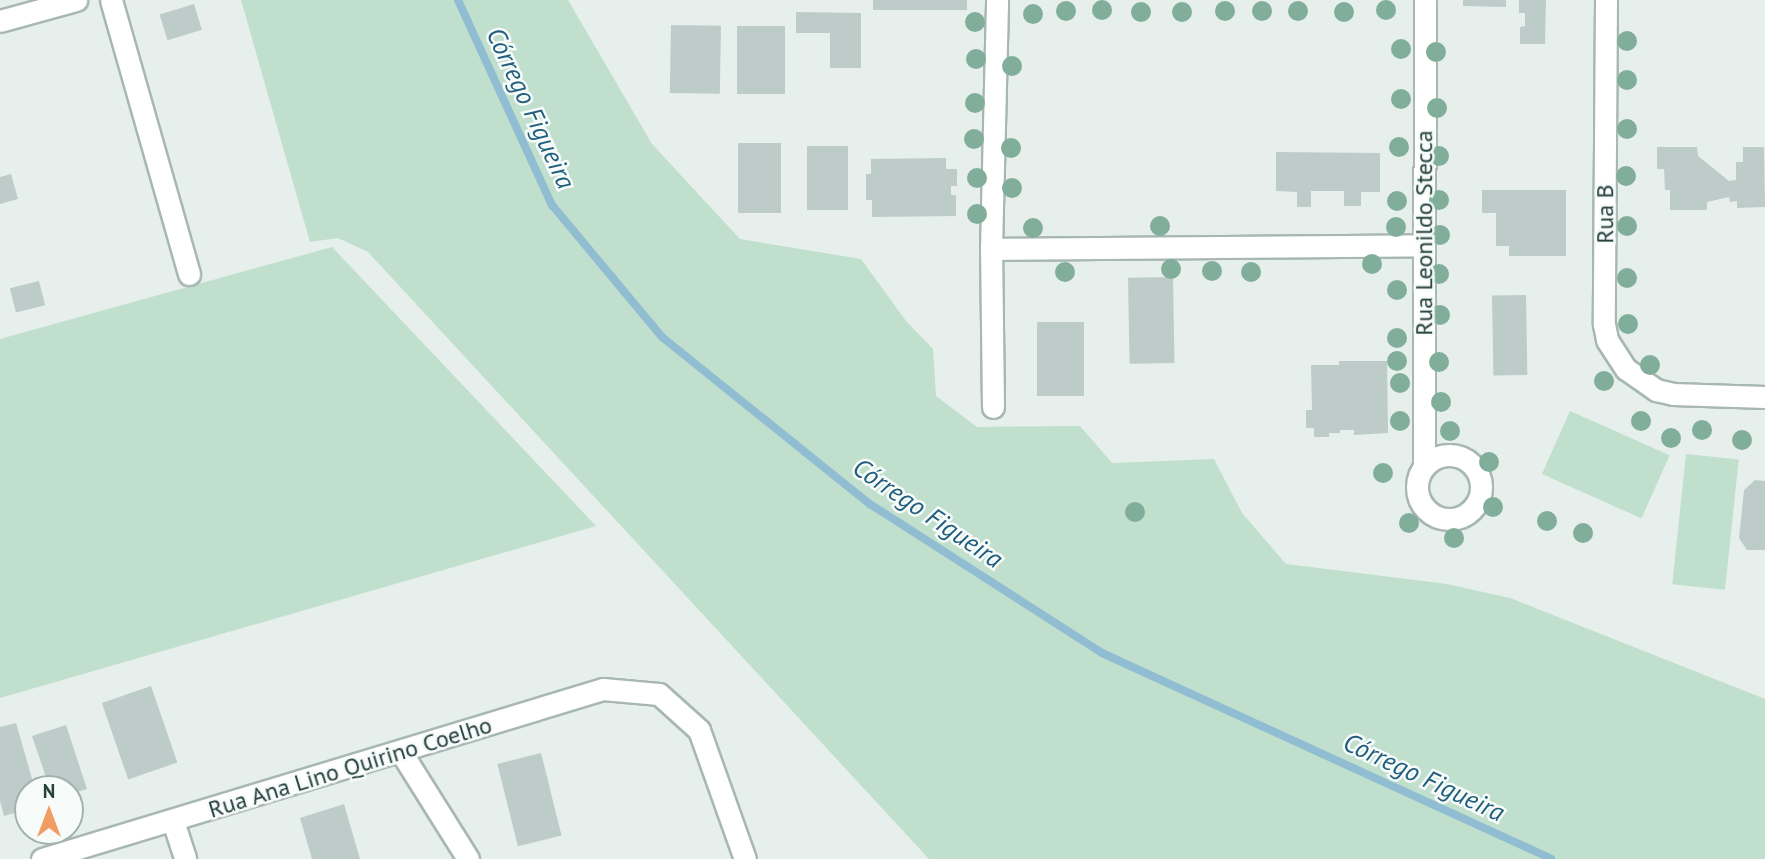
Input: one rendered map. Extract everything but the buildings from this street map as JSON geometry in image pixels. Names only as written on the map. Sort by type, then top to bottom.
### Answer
[{"type":"street","points":[[0,22],[76,0]]},
{"type":"street","points":[[111,0],[189,274]]},
{"type":"street","points":[[993,407],[990,249],[997,0]]},
{"type":"street","name":"Rua Leonildo Stecca","points":[[1424,466],[1425,0]]},
{"type":"street","name":"Rua B","points":[[1606,0],[1604,324],[1607,340],[1626,369],[1639,381],[1672,394],[1765,397]]},
{"type":"street","points":[[990,249],[1423,245]]},
{"type":"street","points":[[1424,416],[1441,447],[1472,465],[1481,485],[1475,506],[1458,518],[1438,517],[1422,505],[1416,485],[1424,466],[1441,456],[1452,455]]},
{"type":"street","name":"Rua Ana Lino Quirino Coelho","points":[[42,859],[603,689],[659,694],[699,730],[745,859]]},
{"type":"street","points":[[401,752],[468,859]]},
{"type":"street","points":[[173,821],[185,859]]},
{"type":"green space","points":[[241,0],[568,0],[652,144],[740,239],[861,259],[906,321],[933,349],[936,396],[977,427],[1080,426],[1112,463],[1214,459],[1242,513],[1286,564],[1447,584],[1510,598],[1765,699],[1765,859],[929,859],[368,252],[338,238],[310,242]]},
{"type":"green space","points":[[332,247],[596,526],[0,698],[0,339]]},
{"type":"green space","points":[[1570,411],[1670,455],[1642,518],[1542,474]]},
{"type":"green space","points":[[1686,454],[1739,460],[1725,590],[1672,584]]},
{"type":"waterway","name":"Córrego Figueira","points":[[458,0],[552,205],[662,337],[870,504],[1102,653],[1551,859]]}]
